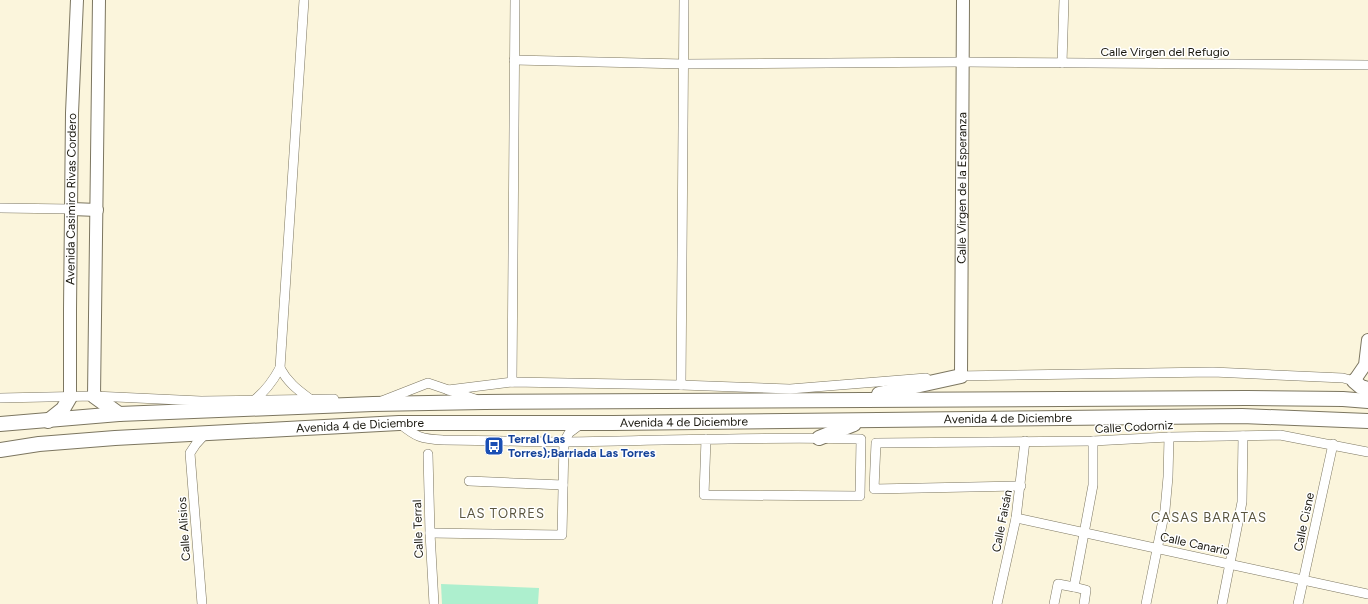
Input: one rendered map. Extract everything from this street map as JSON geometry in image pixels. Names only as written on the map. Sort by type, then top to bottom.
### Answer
[{"type":"main road","name":"Avenida Casimiro Rivas Cordero","points":[[70,398],[72,112],[77,0]]},
{"type":"main road","points":[[99,0],[94,396],[119,414]]},
{"type":"main road","name":"Calle Virgen de la Esperanza","points":[[961,376],[963,0]]},
{"type":"main road","points":[[72,209],[97,210]]},
{"type":"main road","points":[[1368,340],[1365,365],[1354,381],[1361,387],[1368,389]]},
{"type":"main road","points":[[851,400],[961,376]]},
{"type":"main road","points":[[48,421],[63,409],[70,398]]},
{"type":"main road","name":"Avenida 4 de Diciembre","points":[[0,424],[119,414],[373,404],[484,402],[1255,398],[1342,398],[1368,401]]},
{"type":"main road","name":"Avenida 4 de Diciembre","points":[[0,450],[39,444],[115,438],[400,423],[581,424],[1242,416],[1368,421]]},
{"type":"main road","points":[[819,438],[862,421]]},
{"type":"street","points":[[253,401],[273,381],[280,368],[304,0]]},
{"type":"street","points":[[512,382],[515,0]]},
{"type":"street","points":[[681,385],[684,0]]},
{"type":"street","points":[[1062,63],[1064,0]]},
{"type":"street","name":"Calle Virgen del Refugio","points":[[514,60],[684,64],[962,62],[1368,65]]},
{"type":"street","points":[[0,208],[72,209]]},
{"type":"street","points":[[280,368],[285,377],[295,388],[310,399]]},
{"type":"street","points":[[448,390],[512,382],[681,385],[790,389],[961,376],[1213,372],[1343,378],[1354,381]]},
{"type":"street","points":[[373,404],[428,383],[484,402]]},
{"type":"street","points":[[0,398],[70,398],[94,396],[200,401],[389,398]]},
{"type":"street","points":[[400,423],[413,434],[428,454],[443,440]]},
{"type":"street","points":[[430,533],[562,535],[564,442],[569,433],[581,424]]},
{"type":"street","name":"Calle Alisios","points":[[202,604],[190,453],[207,432]]},
{"type":"street","points":[[413,434],[426,439],[443,440],[564,442],[706,439],[861,439],[860,496],[704,495],[706,439]]},
{"type":"street","name":"Calle Codorniz","points":[[1021,486],[874,489],[876,443],[1093,441],[1169,437],[1280,435],[1368,452]]},
{"type":"street","points":[[1222,604],[1242,502],[1243,436]]},
{"type":"street","points":[[1146,604],[1166,504],[1169,437]]},
{"type":"street","name":"Calle Faisán","points":[[997,604],[1016,518],[1021,486],[1025,441]]},
{"type":"street","points":[[1074,587],[1093,485],[1093,441]]},
{"type":"street","name":"Calle Cisne","points":[[1298,604],[1332,444]]},
{"type":"street","name":"Calle Terral","points":[[428,454],[434,604]]},
{"type":"street","points":[[469,481],[563,485]]},
{"type":"street","name":"Calle Canario","points":[[1016,518],[1368,594]]},
{"type":"street","points":[[1054,604],[1058,584],[1086,590],[1084,604]]},
{"type":"green space","points":[[441,584],[539,588],[538,604],[442,604]]},
{"type":"place","name":"Terral (Las Torres);Barriada Las Torres","points":[[494,446]]},
{"type":"district","name":"LAS TORRES","points":[[502,513]]},
{"type":"district","name":"CASAS BARATAS","points":[[1209,517]]}]
